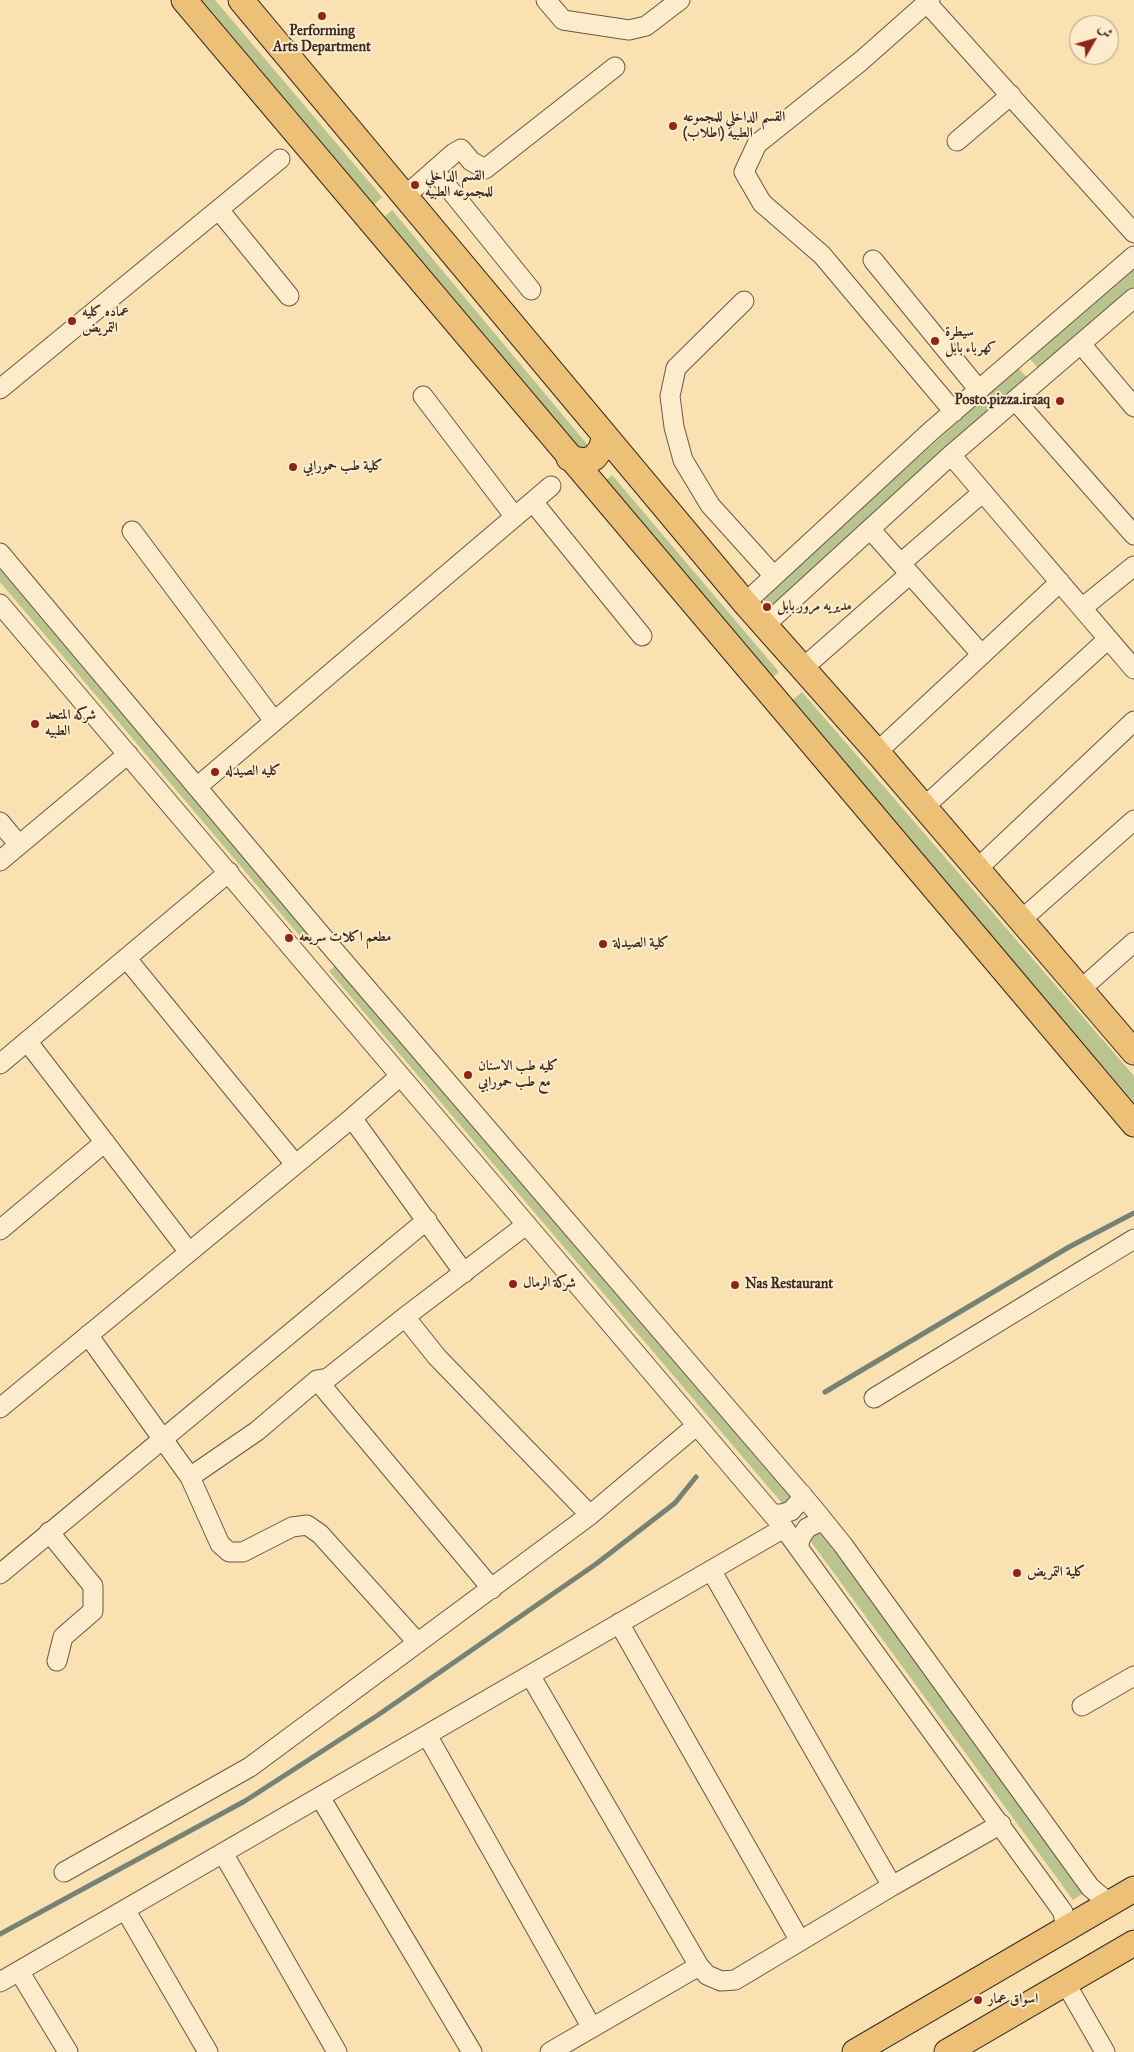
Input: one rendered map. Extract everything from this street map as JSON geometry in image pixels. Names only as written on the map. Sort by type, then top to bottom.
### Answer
[{"type":"main road","points":[[184,0],[569,458],[1134,1124]]},
{"type":"main road","points":[[240,0],[745,603],[877,752],[1134,1052]]},
{"type":"main road","points":[[569,458],[579,461],[594,458],[601,449],[605,436]]},
{"type":"main road","points":[[597,491],[600,478],[607,469],[621,464],[631,467]]},
{"type":"main road","points":[[855,2052],[1134,1889]]},
{"type":"main road","points":[[947,2052],[1066,1984],[1132,1950]]},
{"type":"street","points":[[546,0],[563,20],[629,30],[646,26],[680,0]]},
{"type":"street","points":[[954,412],[822,255],[762,203],[744,172],[756,144],[861,61],[928,2],[1134,234]]},
{"type":"street","points":[[404,197],[461,149],[471,161],[485,169],[615,67]]},
{"type":"street","points":[[957,141],[1011,95]]},
{"type":"street","points":[[0,389],[280,159]]},
{"type":"street","points":[[434,170],[531,290]]},
{"type":"street","points":[[218,210],[289,296]]},
{"type":"street","points":[[745,603],[954,412],[1134,256]]},
{"type":"street","points":[[873,260],[980,390]]},
{"type":"street","points":[[765,625],[951,455],[1134,298]]},
{"type":"street","points":[[744,301],[676,368],[670,396],[674,427],[683,460],[710,504],[774,576]]},
{"type":"street","points":[[1081,344],[1134,407]]},
{"type":"street","points":[[423,396],[515,517]]},
{"type":"street","points":[[1015,400],[1134,535]]},
{"type":"street","points":[[951,455],[1134,669]]},
{"type":"street","points":[[197,787],[551,486]]},
{"type":"street","points":[[803,668],[906,569],[982,492]]},
{"type":"street","points":[[533,502],[642,636]]},
{"type":"street","points":[[870,529],[982,655]]},
{"type":"street","points":[[132,531],[274,722]]},
{"type":"street","points":[[0,554],[341,959],[802,1494],[1090,1888],[1104,1899],[1112,1902]]},
{"type":"street","points":[[1082,608],[1134,566]]},
{"type":"street","points":[[877,752],[1060,582]]},
{"type":"street","points":[[0,604],[778,1521],[1002,1824],[1058,1905],[1065,1921],[1066,1930]]},
{"type":"street","points":[[924,807],[1108,639]]},
{"type":"street","points":[[977,869],[1134,721]]},
{"type":"street","points":[[0,861],[128,754]]},
{"type":"street","points":[[1020,921],[1134,820]]},
{"type":"street","points":[[0,822],[19,845]]},
{"type":"street","points":[[0,1064],[229,872]]},
{"type":"street","points":[[294,950],[309,947],[319,933]]},
{"type":"street","points":[[1080,990],[1134,942]]},
{"type":"street","points":[[127,959],[296,1164]]},
{"type":"street","points":[[316,977],[326,962],[341,959]]},
{"type":"street","points":[[27,1041],[189,1252]]},
{"type":"street","points":[[0,1408],[400,1077]]},
{"type":"street","points":[[352,1118],[464,1273]]},
{"type":"street","points":[[0,1230],[105,1142]]},
{"type":"street","points":[[0,1574],[427,1220]]},
{"type":"street","points":[[190,1477],[257,1431],[317,1380],[328,1378],[526,1225]]},
{"type":"street","points":[[874,1398],[1134,1239]]},
{"type":"street","points":[[405,1317],[437,1357],[590,1515]]},
{"type":"street","points":[[88,1335],[190,1477],[220,1544],[229,1552],[244,1552],[292,1527],[307,1525],[320,1534],[418,1643]]},
{"type":"street","points":[[317,1380],[492,1588]]},
{"type":"street","points":[[64,1872],[250,1767],[590,1515],[696,1426]]},
{"type":"street","points":[[0,1982],[126,1911],[320,1796],[711,1570],[778,1521],[781,1514],[791,1511],[799,1502],[802,1494]]},
{"type":"street","points":[[798,1547],[801,1537],[807,1528],[817,1523],[825,1523]]},
{"type":"street","points":[[49,1532],[92,1586],[93,1611],[63,1637],[57,1661]]},
{"type":"street","points":[[711,1570],[892,1886]]},
{"type":"street","points":[[619,1622],[800,1941]]},
{"type":"street","points":[[530,1675],[699,1966],[707,1975],[721,1981],[735,1980],[892,1886],[1002,1824]]},
{"type":"street","points":[[1082,1706],[1134,1676]]},
{"type":"street","points":[[427,1735],[592,2028]]},
{"type":"street","points":[[320,1796],[472,2052]]},
{"type":"street","points":[[223,1853],[337,2052]]},
{"type":"street","points":[[126,1911],[208,2052]]},
{"type":"street","points":[[550,2052],[699,1966]]},
{"type":"street","points":[[19,1971],[68,2052]]},
{"type":"street","points":[[1066,1984],[1105,2052]]},
{"type":"green space","points":[[194,0],[215,0],[382,197],[371,208]]},
{"type":"green space","points":[[392,210],[591,449],[580,457],[381,220]]},
{"type":"green space","points":[[1134,269],[1134,287],[1039,369],[1030,359]]},
{"type":"green space","points":[[1018,368],[1029,379],[771,609],[762,597]]},
{"type":"green space","points":[[612,475],[779,672],[770,679],[602,483]]},
{"type":"green space","points":[[0,562],[313,934],[304,941],[0,582]]},
{"type":"green space","points":[[802,692],[1134,1076],[1134,1102],[790,702]]},
{"type":"green space","points":[[339,963],[797,1501],[787,1509],[329,971]]},
{"type":"green space","points":[[823,1530],[1085,1892],[1073,1900],[809,1539]]},
{"type":"waterway","points":[[825,1392],[1069,1247],[1134,1213]]},
{"type":"waterway","points":[[0,1934],[245,1801],[378,1715],[596,1564],[675,1503],[696,1477]]},
{"type":"place","name":"Performing Arts Department","points":[[322,16]]},
{"type":"place","name":"القسم الداخلي للمجموعه الطبيه (اطلاب)","points":[[673,126]]},
{"type":"place","name":"القسم الداخلي للمجموعه الطبيه","points":[[415,185]]},
{"type":"place","name":"عماده كليه التمريض","points":[[72,321]]},
{"type":"place","name":"سيطرة كهرباء بابل","points":[[935,341]]},
{"type":"place","name":"Posto.pizza.iraaq","points":[[1060,401]]},
{"type":"place","name":"كلية طب حمورابي","points":[[293,467]]},
{"type":"place","name":"مديريه مرور بابل","points":[[767,607]]},
{"type":"place","name":"شركه المتحد الطبيه","points":[[35,724]]},
{"type":"place","name":"كليه الصيدله","points":[[215,772]]},
{"type":"place","name":"مطعم اكلات سريعه","points":[[289,938]]},
{"type":"place","name":"كلية الصيدلة","points":[[603,944]]},
{"type":"place","name":"كليه طب الاسنان مع طب حمورابي","points":[[468,1075]]},
{"type":"place","name":"شركة الرمال","points":[[513,1284]]},
{"type":"place","name":"Nas Restaurant","points":[[735,1285]]},
{"type":"place","name":"كلية التمريض","points":[[1017,1573]]},
{"type":"place","name":"اسواق عمار","points":[[978,2000]]}]
